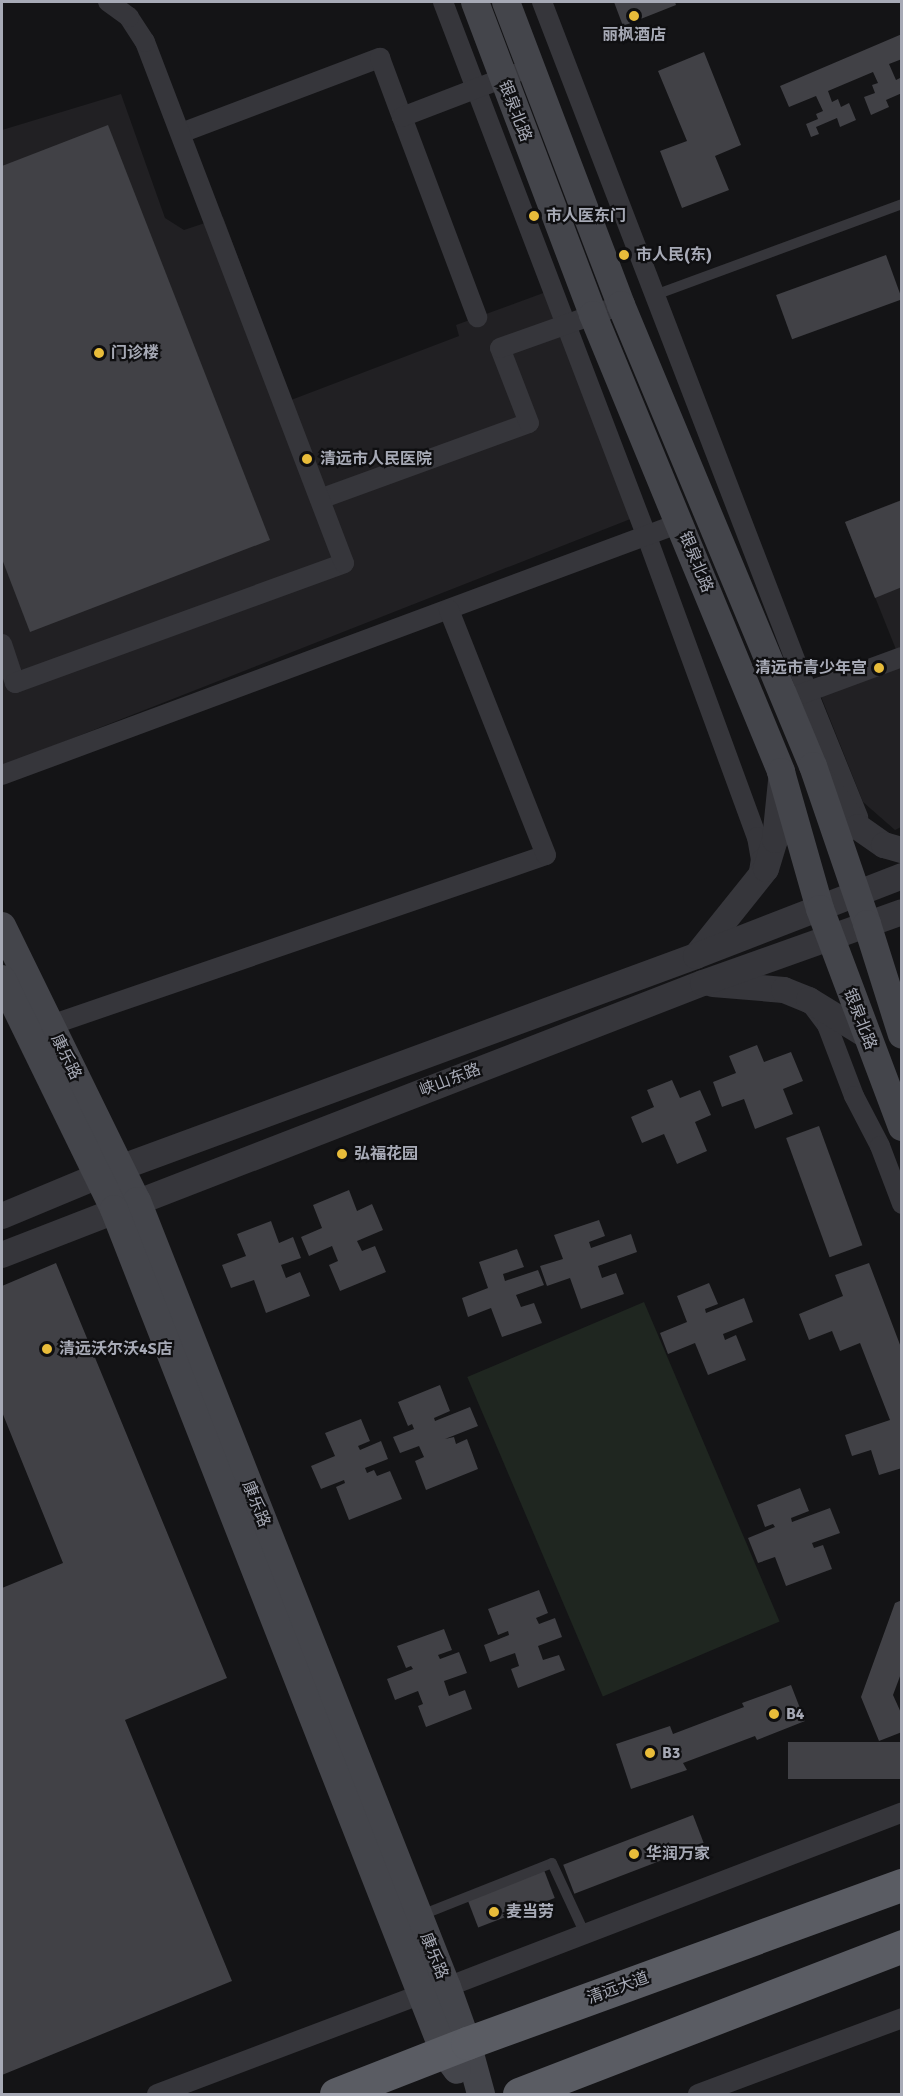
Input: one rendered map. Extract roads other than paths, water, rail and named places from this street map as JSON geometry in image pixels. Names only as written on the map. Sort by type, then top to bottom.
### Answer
[{"type":"highway","name":"清远大道","points":[[336,2094],[902,1885]]},
{"type":"highway","points":[[519,2094],[902,1946]]},
{"type":"main road","name":"银泉北路","points":[[475,2],[593,315],[781,771],[830,939],[902,1127]]},
{"type":"main road","name":"银泉北路","points":[[506,2],[621,305],[796,696],[813,766],[867,924],[899,1029]]},
{"type":"main road","name":"康乐路","points":[[2,926],[51,1026],[110,1172]]},
{"type":"main road","name":"康乐路","points":[[2,979],[110,1172],[126,1205],[418,1916],[434,1990]]},
{"type":"main road","name":"康乐路","points":[[126,1205],[474,2094]]},
{"type":"main road","name":"康乐路","points":[[456,2048],[481,2094]]},
{"type":"street","points":[[2,644],[15,683],[344,563],[145,42],[129,17],[108,2]]},
{"type":"street","name":"银泉北路","points":[[443,2],[647,537],[757,837],[761,859],[753,887]]},
{"type":"street","name":"银泉北路","points":[[542,2],[655,295],[796,696],[857,816],[893,847]]},
{"type":"street","points":[[181,132],[380,58],[477,317]]},
{"type":"street","points":[[402,117],[531,68]]},
{"type":"street","points":[[320,499],[529,423],[500,348],[621,305]]},
{"type":"street","points":[[2,776],[680,523]]},
{"type":"street","points":[[51,1026],[546,855],[449,610]]},
{"type":"street","points":[[796,696],[902,657]]},
{"type":"street","points":[[813,766],[858,827],[893,847]]},
{"type":"street","points":[[696,956],[766,869],[775,840],[781,771]]},
{"type":"street","name":"峡山东路","points":[[2,1216],[110,1172],[696,956],[902,876]]},
{"type":"street","name":"峡山东路","points":[[2,1255],[126,1205],[704,983],[902,912]]},
{"type":"street","points":[[899,1029],[897,1000],[902,982]]},
{"type":"street","points":[[704,983],[784,990],[809,1000],[866,1035]]},
{"type":"street","name":"银泉北路","points":[[809,1000],[827,1025],[854,1096],[880,1146],[902,1203]]},
{"type":"street","points":[[157,2094],[585,1934],[902,1812]]},
{"type":"street","points":[[698,2094],[902,2018]]},
{"type":"lane","points":[[655,295],[902,204]]},
{"type":"lane","points":[[418,1916],[552,1863],[585,1934]]},
{"type":"place","name":"丽枫酒店","points":[[634,16]]},
{"type":"place","name":"市人医东门","points":[[534,216]]},
{"type":"place","name":"市人民(东)","points":[[624,255]]},
{"type":"place","name":"门诊楼","points":[[99,353]]},
{"type":"place","name":"清远市人民医院","points":[[307,459]]},
{"type":"place","name":"清远市青少年宫","points":[[879,668]]},
{"type":"place","name":"弘福花园","points":[[342,1154]]},
{"type":"place","name":"清远沃尔沃4S店","points":[[47,1349]]},
{"type":"place","name":"B4","points":[[774,1714]]},
{"type":"place","name":"B3","points":[[650,1753]]},
{"type":"place","name":"华润万家","points":[[634,1854]]},
{"type":"place","name":"麦当劳","points":[[494,1912]]}]
